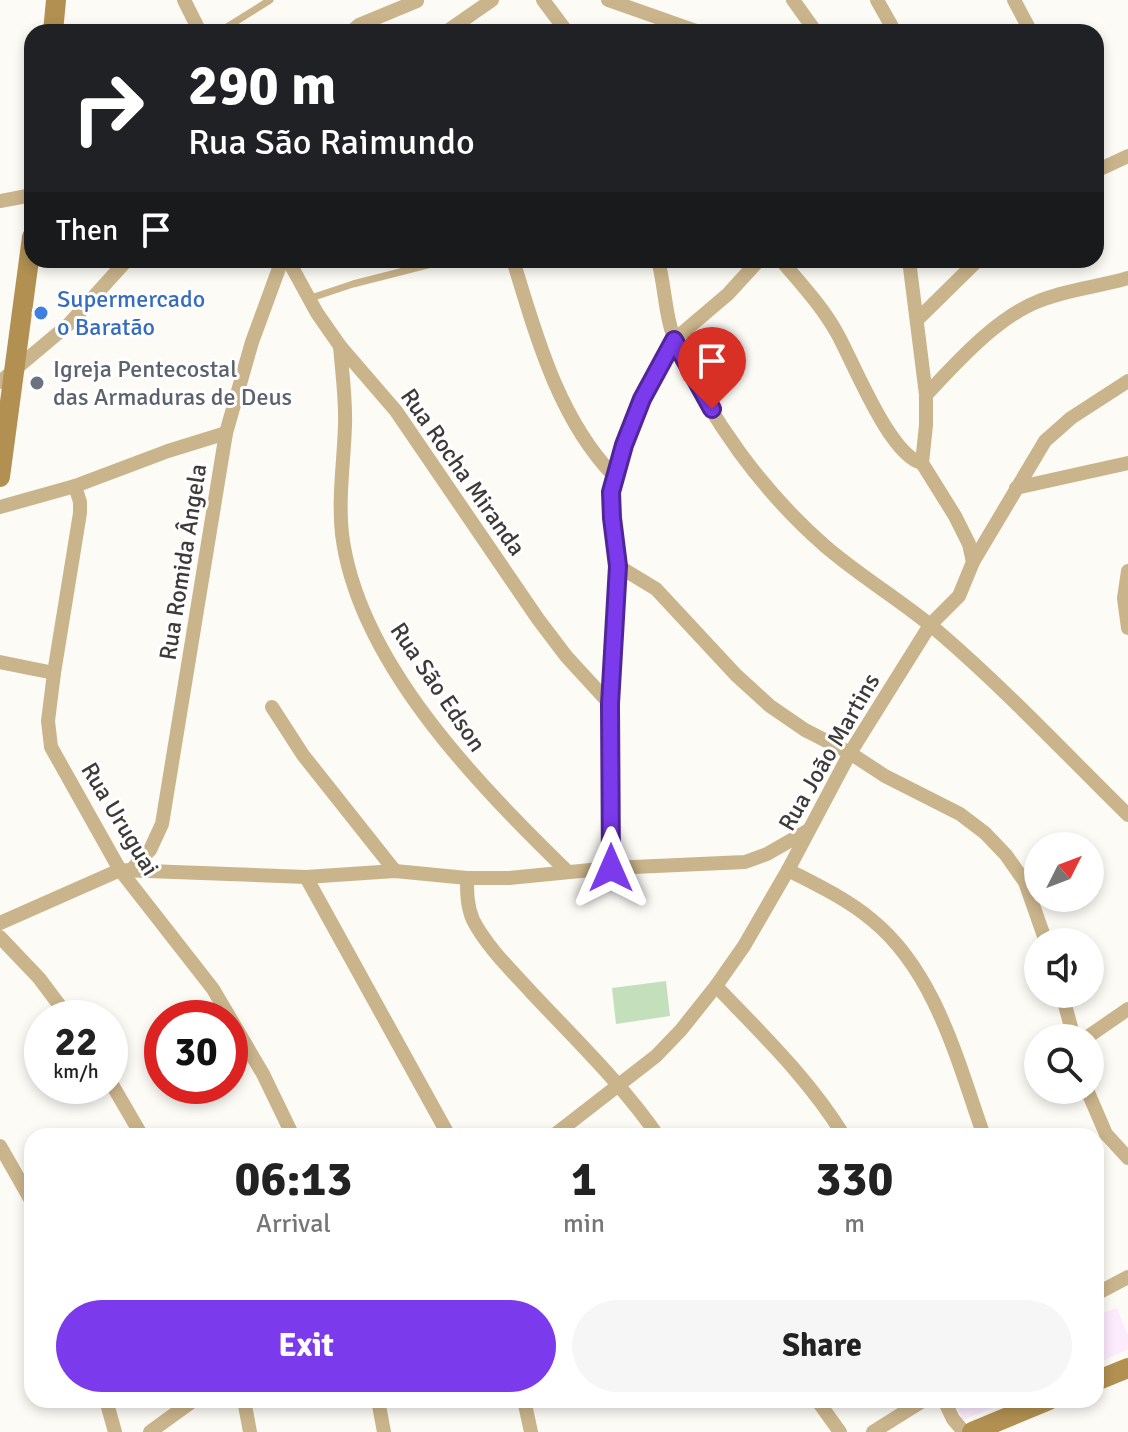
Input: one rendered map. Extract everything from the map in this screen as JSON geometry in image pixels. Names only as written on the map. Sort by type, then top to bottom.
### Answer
[{"type":"main road","points":[[54,24],[56,0]]},
{"type":"main road","points":[[0,477],[7,378],[27,268]]},
{"type":"main road","points":[[1104,1378],[1128,1368]]},
{"type":"main road","points":[[972,1432],[1030,1408]]},
{"type":"street","points":[[184,0],[196,24]]},
{"type":"street","points":[[459,24],[492,0]]},
{"type":"street","points":[[543,0],[561,24]]},
{"type":"street","points":[[608,0],[676,24]]},
{"type":"street","points":[[793,0],[810,24]]},
{"type":"street","points":[[877,0],[890,24]]},
{"type":"street","points":[[1014,0],[1027,24]]},
{"type":"street","points":[[361,24],[417,1]]},
{"type":"street","points":[[1104,164],[1128,156]]},
{"type":"street","points":[[0,201],[24,196]]},
{"type":"street","points":[[7,378],[69,324],[120,268]]},
{"type":"street","name":"Rua Romida Ângela","points":[[126,869],[150,850],[162,824],[226,433],[252,342],[279,268]]},
{"type":"street","name":"Rua Rocha Miranda","points":[[292,268],[308,299],[340,346],[396,411],[538,619],[566,656],[610,704]]},
{"type":"street","points":[[516,268],[553,379],[576,427],[595,457],[614,476]]},
{"type":"street","points":[[660,268],[674,340],[732,442],[781,502],[825,546],[930,625],[1039,725],[1128,815]]},
{"type":"street","points":[[611,868],[610,704],[618,566],[612,518],[614,476],[642,399],[674,340],[728,294],[752,268]]},
{"type":"street","points":[[788,268],[838,334],[862,384],[899,447],[911,459],[922,463]]},
{"type":"street","points":[[910,268],[926,395],[922,463],[955,516],[969,544],[973,562]]},
{"type":"street","points":[[917,320],[970,268]]},
{"type":"street","points":[[926,395],[971,348],[1026,307],[1040,300],[1128,278]]},
{"type":"street","name":"Rua São Edson","points":[[340,346],[345,422],[340,510],[342,536],[350,573],[368,620],[395,669],[466,769],[568,872]]},
{"type":"street","name":"Rua João Martins","points":[[564,1128],[664,1048],[716,986],[744,946],[788,870],[850,753],[930,625],[959,596],[973,562],[1045,441],[1071,418],[1128,381]]},
{"type":"street","points":[[0,507],[75,486],[226,433]]},
{"type":"street","points":[[1016,488],[1128,463]]},
{"type":"street","name":"Rua Uruguai","points":[[75,486],[80,513],[48,721],[51,747],[126,869],[213,989],[263,1074],[289,1128]]},
{"type":"street","points":[[618,566],[656,589],[736,675],[770,706],[885,776],[960,814],[985,833],[1025,882],[1041,928]]},
{"type":"street","points":[[1128,571],[1124,598],[1128,628]]},
{"type":"street","points":[[0,662],[54,673]]},
{"type":"street","points":[[272,707],[303,755],[395,871]]},
{"type":"street","points":[[0,923],[126,869],[306,877],[395,871],[467,878],[509,878],[611,868],[745,862],[767,854],[807,831]]},
{"type":"street","points":[[788,870],[844,899],[865,914],[906,957],[929,995],[946,1032],[981,1128]]},
{"type":"street","points":[[306,877],[445,1128]]},
{"type":"street","points":[[467,878],[470,912],[481,934],[619,1086],[652,1128]]},
{"type":"street","points":[[0,937],[56,1000]]},
{"type":"street","points":[[716,986],[798,1070],[839,1128]]},
{"type":"street","points":[[1104,1026],[1128,1009]]},
{"type":"street","points":[[123,1104],[137,1128]]},
{"type":"street","points":[[1093,1104],[1103,1128]]},
{"type":"street","points":[[1104,1129],[1128,1158]]},
{"type":"street","points":[[0,1146],[24,1188]]},
{"type":"street","points":[[1104,1290],[1128,1277]]},
{"type":"street","points":[[108,1408],[115,1432]]},
{"type":"street","points":[[150,1432],[183,1408]]},
{"type":"street","points":[[246,1408],[250,1432]]},
{"type":"street","points":[[380,1408],[384,1432]]},
{"type":"street","points":[[526,1408],[531,1432]]},
{"type":"street","points":[[823,1408],[840,1432]]},
{"type":"street","points":[[873,1432],[911,1408]]},
{"type":"street","points":[[948,1408],[964,1432]]},
{"type":"lane","points":[[232,24],[270,0]]},
{"type":"lane","points":[[308,299],[416,268]]},
{"type":"shaded area","points":[[1117,1308],[1128,1335],[1128,1349],[1104,1360],[1104,1312]]},
{"type":"shaded area","points":[[957,1408],[992,1408],[963,1420]]},
{"type":"green space","points":[[666,981],[670,1016],[616,1024],[612,988]]},
{"type":"place","name":"Supermercado o Baratão","points":[[41,313]]},
{"type":"place","name":"Igreja Pentecostal das Armaduras de Deus","points":[[37,383]]},
{"type":"route","points":[[611,868],[610,704],[618,566],[612,518],[614,476],[642,399],[674,340],[712,409]]}]
